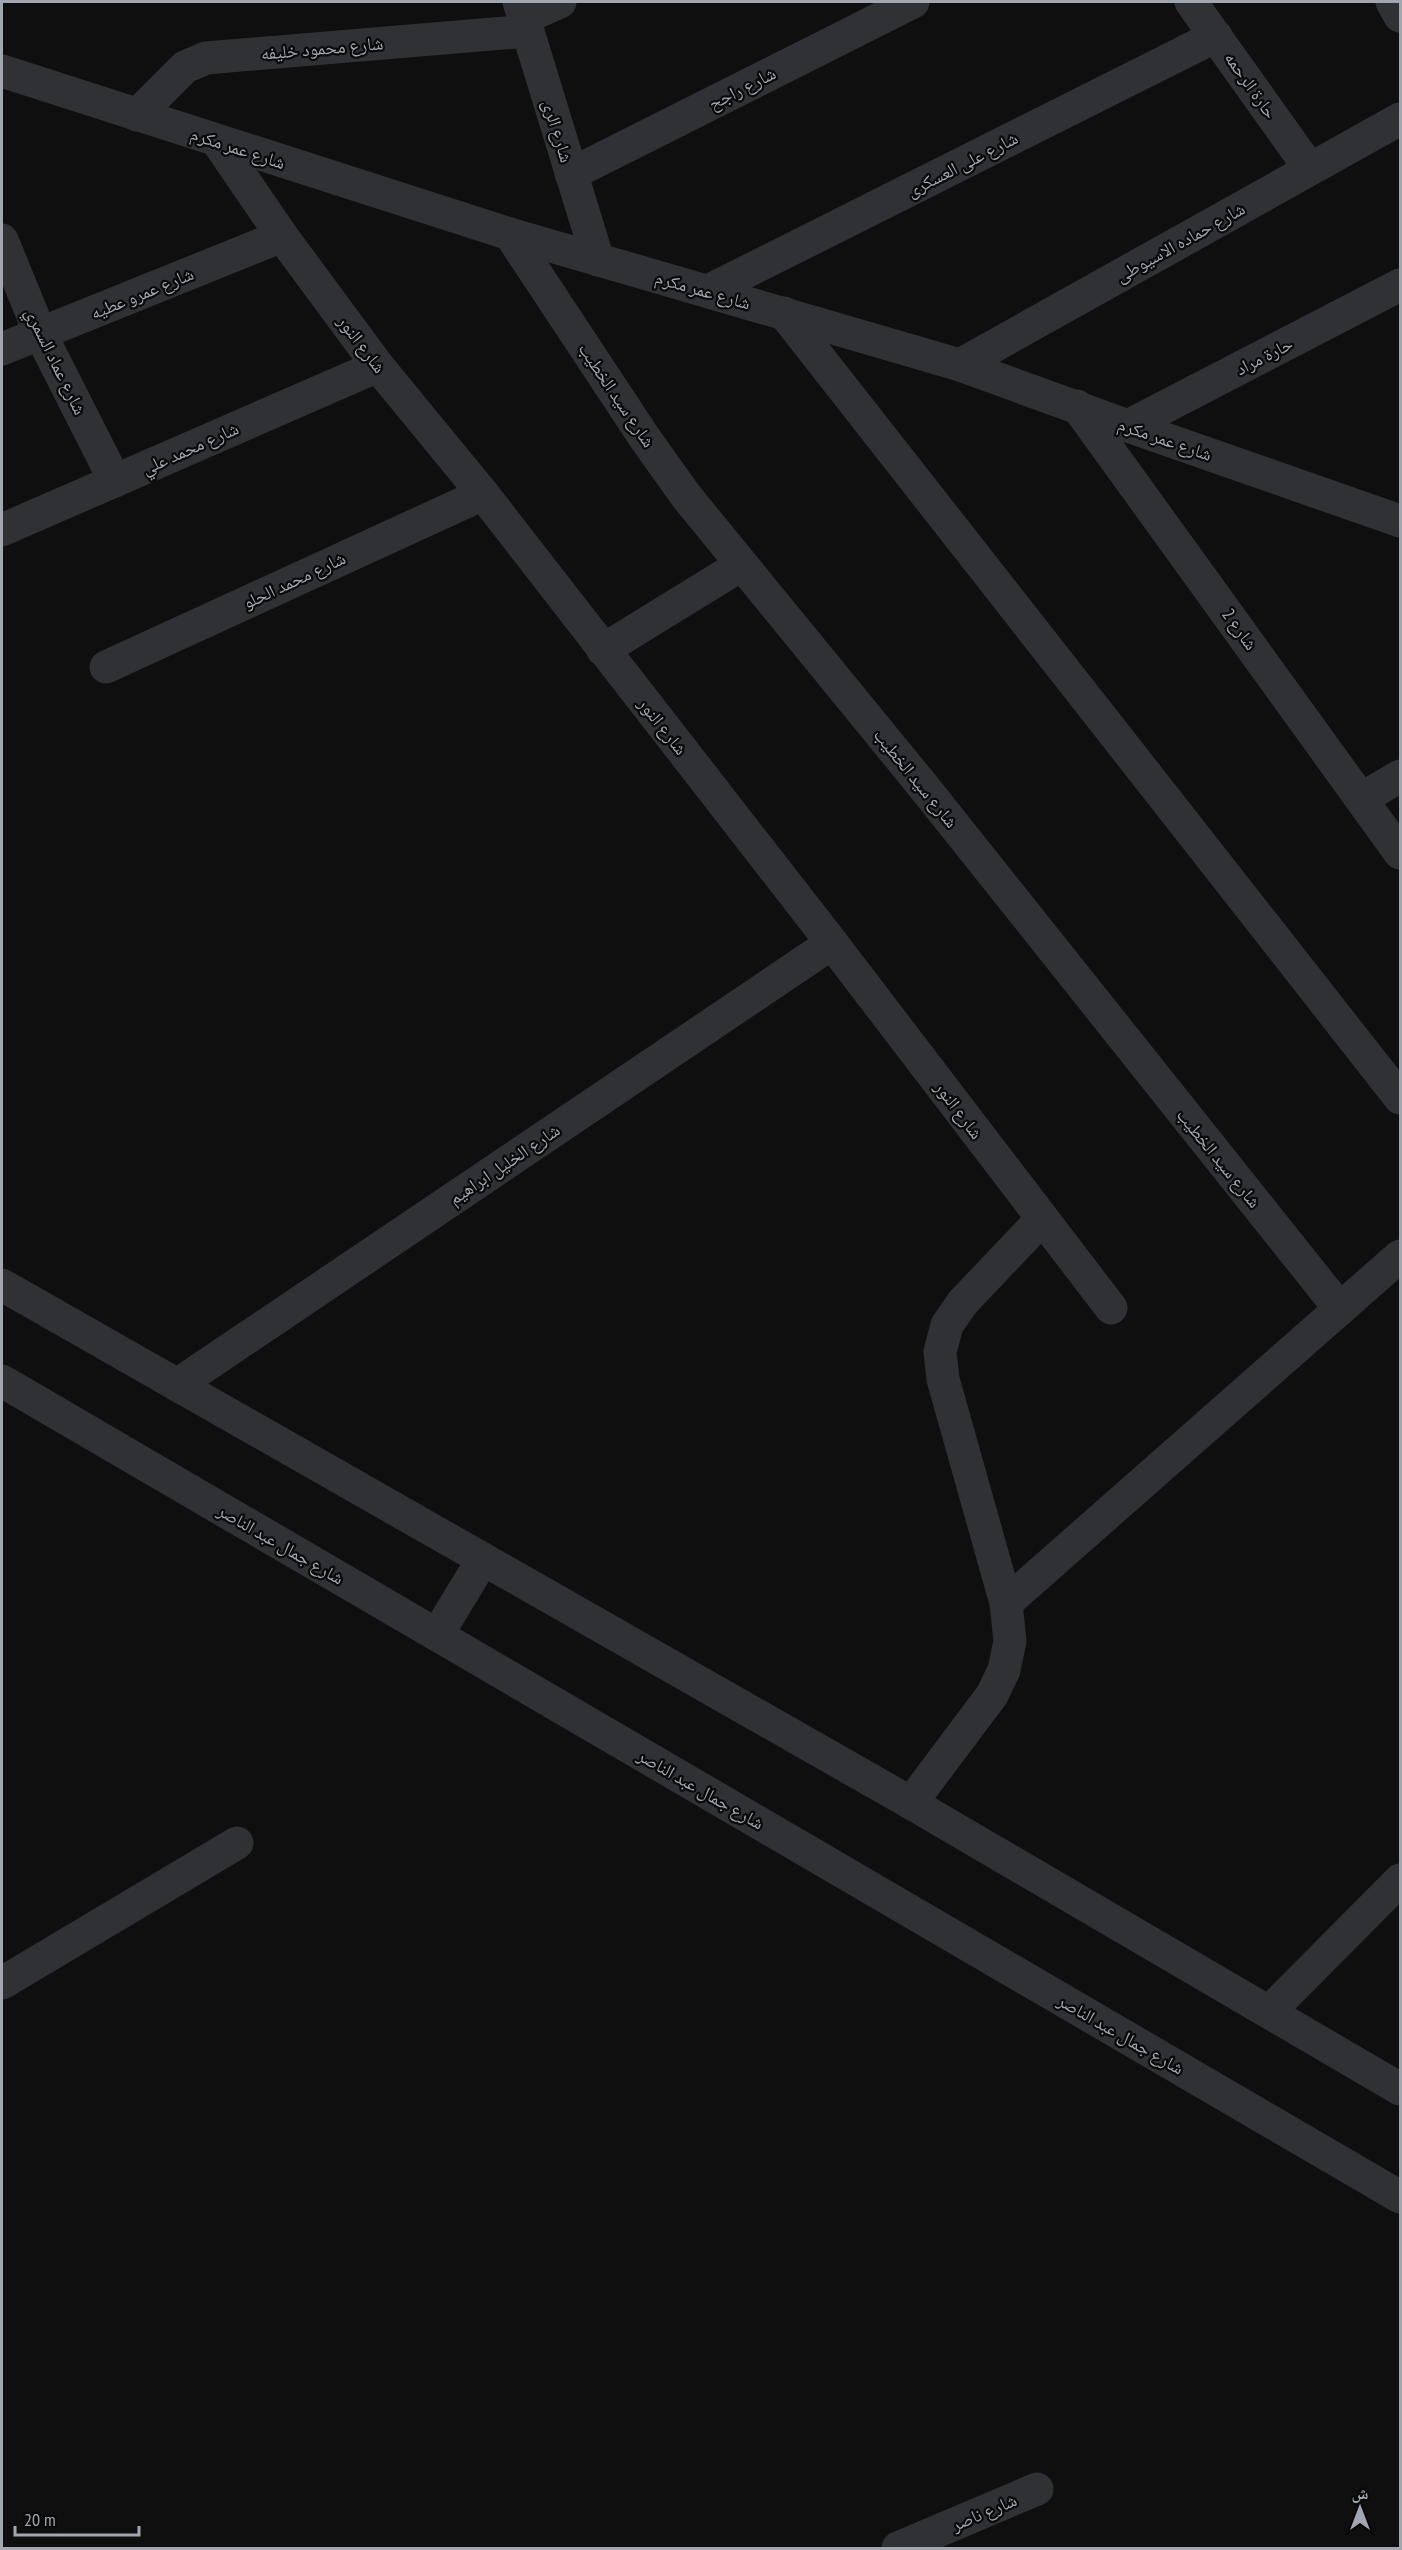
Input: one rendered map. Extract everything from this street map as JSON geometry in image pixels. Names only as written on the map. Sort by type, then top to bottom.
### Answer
[{"type":"street","name":"شارع محمود خليفه","points":[[137,115],[185,67],[206,58],[524,17],[560,2]]},
{"type":"street","name":"شارع راجح","points":[[571,174],[913,2]]},
{"type":"street","name":"حارة الرحمه","points":[[1191,2],[1310,169]]},
{"type":"street","points":[[1392,2],[1401,16]]},
{"type":"street","name":"شارع الرى","points":[[524,17],[598,260]]},
{"type":"street","name":"شارع على العسكرى","points":[[708,291],[1216,36]]},
{"type":"street","name":"شارع عمر مكرم","points":[[2,71],[510,234],[960,365],[1401,521]]},
{"type":"street","name":"شارع حماده الاسيوطى","points":[[960,365],[1401,119]]},
{"type":"street","name":"شارع النور","points":[[217,141],[282,236],[378,366],[483,494],[832,942],[1112,1308]]},
{"type":"street","name":"شارع سيد الخطيب","points":[[510,234],[686,496],[923,786],[1340,1309]]},
{"type":"street","name":"شارع عمرو عطيه","points":[[2,349],[282,236]]},
{"type":"street","name":"شارع عماد السمري","points":[[2,240],[40,333],[115,480]]},
{"type":"street","name":"حارة مراد","points":[[1128,426],[1401,285]]},
{"type":"street","points":[[784,314],[1401,1098]]},
{"type":"street","name":"شارع محمد علي","points":[[2,530],[378,366]]},
{"type":"street","name":"شارع 2","points":[[1077,406],[1401,853]]},
{"type":"street","name":"شارع محمد الحلو","points":[[106,667],[483,494]]},
{"type":"street","points":[[603,650],[741,565]]},
{"type":"street","points":[[1363,798],[1401,776]]},
{"type":"street","name":"شارع الخليل ابراهيم","points":[[177,1385],[832,942]]},
{"type":"street","points":[[911,1803],[992,1695],[1004,1670],[1010,1641],[1006,1603],[943,1379],[940,1352],[947,1325],[963,1302],[1042,1219]]},
{"type":"street","points":[[1006,1603],[1401,1256]]},
{"type":"street","points":[[2,1285],[911,1803],[1401,2089]]},
{"type":"street","name":"شارع جمال عبد الناصر","points":[[2,1381],[1401,2197]]},
{"type":"street","points":[[437,1635],[483,1559]]},
{"type":"street","points":[[2,1983],[237,1843]]},
{"type":"street","points":[[1269,2012],[1401,1880]]},
{"type":"street","name":"شارع ناصر","points":[[898,2548],[1037,2489]]}]
